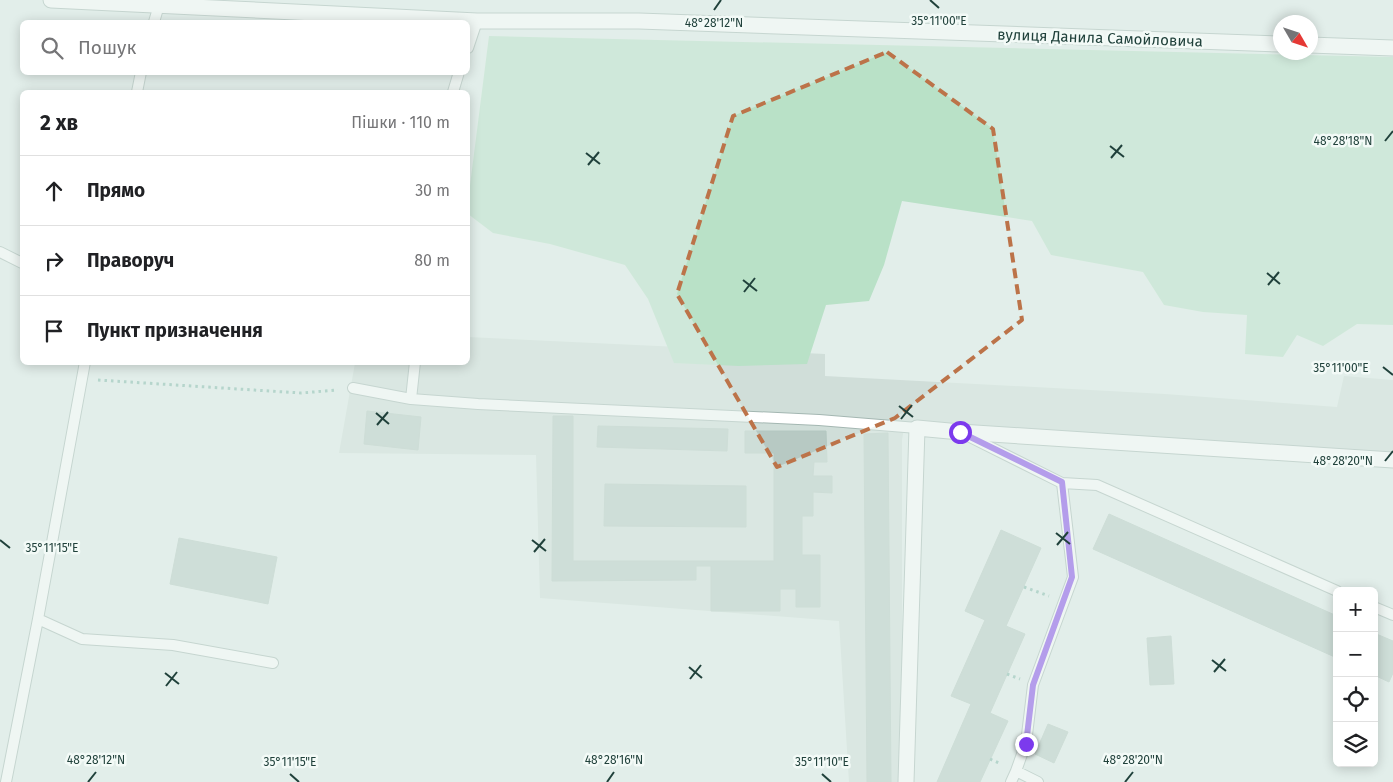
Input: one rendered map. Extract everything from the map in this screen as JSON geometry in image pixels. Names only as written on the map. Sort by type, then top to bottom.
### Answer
[{"type":"street","name":"вулиця Данила Самойловича","points":[[51,0],[477,20],[639,22],[1273,44]]},
{"type":"street","points":[[1318,45],[1393,48]]},
{"type":"street","points":[[906,782],[917,428],[1393,460]]},
{"type":"lane","points":[[155,20],[159,5]]},
{"type":"lane","points":[[470,42],[477,20]]},
{"type":"lane","points":[[137,90],[140,75]]},
{"type":"lane","points":[[454,90],[459,75]]},
{"type":"lane","points":[[0,252],[20,262]]},
{"type":"lane","points":[[6,782],[84,365]]},
{"type":"lane","points":[[411,399],[415,365]]},
{"type":"lane","points":[[354,388],[411,399],[478,404],[818,420],[917,428]]},
{"type":"lane","points":[[960,432],[1062,482],[1098,485],[1333,589]]},
{"type":"lane","points":[[1011,782],[1026,744],[1033,685],[1072,577],[1062,482]]},
{"type":"lane","points":[[1378,609],[1393,615]]},
{"type":"lane","points":[[38,619],[82,639],[173,645],[273,663]]},
{"type":"lane","points":[[1016,771],[1038,782]]},
{"type":"path","points":[[82,379],[301,393],[354,388]]},
{"type":"path","points":[[1024,587],[1049,596]]},
{"type":"highlighted area","points":[[887,52],[993,129],[1022,320],[895,418],[777,467],[677,294],[733,116]]},
{"type":"shaded area","points":[[470,337],[825,354],[825,376],[1165,394],[1337,407],[1344,376],[1393,380],[1393,457],[905,422],[902,440],[902,782],[849,782],[839,621],[540,598],[536,455],[339,453],[355,365],[470,365]]},
{"type":"green space","points":[[489,36],[1273,54],[1273,60],[1318,60],[1318,55],[1393,57],[1393,325],[1357,324],[1323,346],[1297,335],[1283,357],[1245,354],[1247,315],[1203,312],[1164,305],[1143,272],[1051,255],[1032,221],[902,201],[884,265],[869,301],[826,305],[807,364],[739,366],[674,363],[648,299],[625,265],[550,244],[493,233],[470,216],[470,185]]},
{"type":"building","points":[[367,411],[421,417],[418,450],[364,444]]},
{"type":"building","points":[[553,416],[573,416],[573,561],[774,561],[774,453],[745,453],[745,431],[826,431],[827,462],[814,462],[813,476],[832,476],[832,493],[813,492],[813,516],[802,516],[802,555],[820,555],[820,607],[796,607],[796,589],[780,589],[780,611],[711,611],[711,566],[696,566],[696,580],[552,581]]},
{"type":"building","points":[[598,426],[728,429],[727,451],[597,447]]},
{"type":"building","points":[[888,433],[891,782],[867,782],[864,434]]},
{"type":"building","points":[[605,484],[746,486],[746,527],[604,526]]},
{"type":"building","points":[[1109,514],[1333,614],[1333,656],[1093,549]]},
{"type":"building","points":[[1001,530],[1041,548],[1006,626],[1025,634],[990,713],[1008,721],[980,782],[937,782],[971,704],[951,696],[985,620],[965,611]]},
{"type":"building","points":[[179,538],[277,557],[268,604],[170,584]]},
{"type":"building","points":[[1378,635],[1393,641],[1393,673],[1389,682],[1378,677]]},
{"type":"building","points":[[1171,636],[1174,684],[1150,685],[1147,638]]},
{"type":"building","points":[[1048,724],[1068,732],[1054,763],[1035,754]]},
{"type":"route","points":[[960,432],[1062,482],[1072,577],[1033,685],[1026,744]]}]
